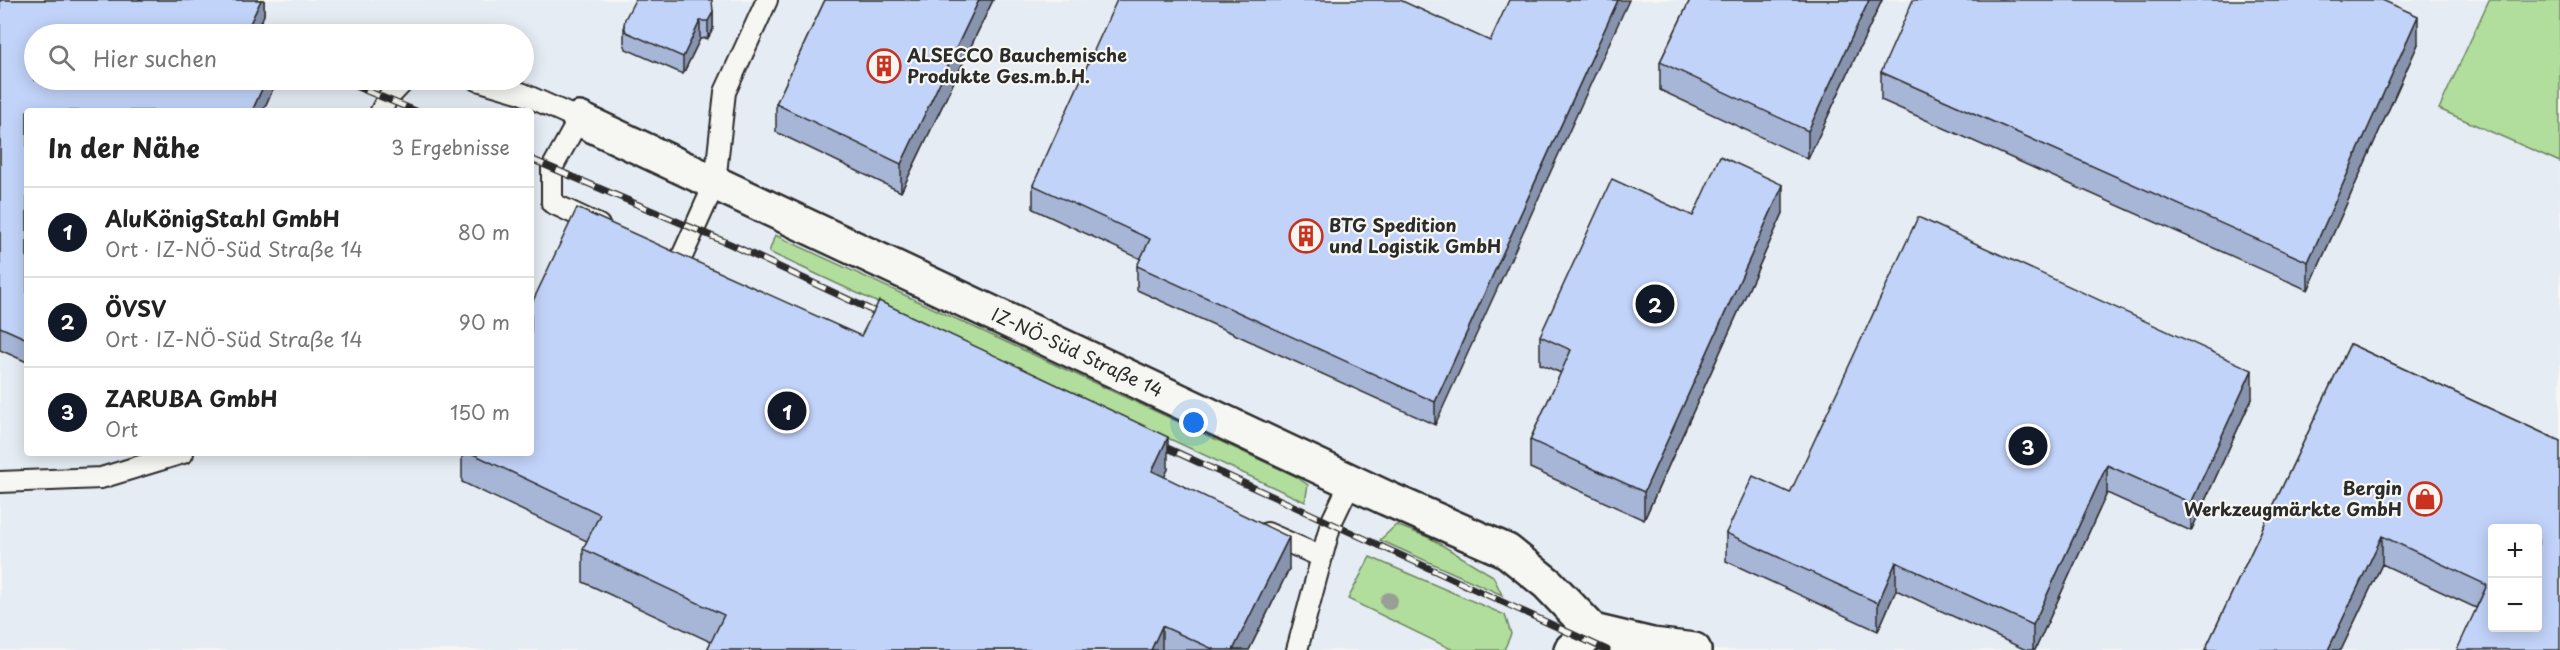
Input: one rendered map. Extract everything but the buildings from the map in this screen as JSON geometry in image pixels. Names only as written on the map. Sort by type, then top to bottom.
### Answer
[{"type":"street","name":"IZ-NÖ-Süd Straße 14","points":[[579,119],[1351,481],[1507,551],[1548,584],[1582,640],[1694,650]]},
{"type":"lane","points":[[679,264],[715,183],[725,92],[767,0]]},
{"type":"lane","points":[[382,108],[396,90]]},
{"type":"lane","points":[[511,90],[579,119],[552,168],[552,203],[616,233]]},
{"type":"lane","points":[[658,253],[700,273]]},
{"type":"lane","points":[[0,482],[101,478],[173,456]]},
{"type":"lane","points":[[1297,650],[1331,523],[1351,481]]},
{"type":"lane","points":[[1247,524],[1322,557]]},
{"type":"shaded area","points":[[0,0],[2560,0],[2560,650],[0,650]]},
{"type":"green space","points":[[2489,0],[2560,0],[2560,162],[2439,109]]},
{"type":"green space","points":[[775,235],[1295,476],[1308,485],[1305,502],[769,252]]},
{"type":"green space","points":[[1396,525],[1430,538],[1493,576],[1502,595],[1380,540]]},
{"type":"green space","points":[[1370,557],[1505,615],[1511,634],[1504,650],[1453,650],[1348,599]]},
{"type":"railway","points":[[365,90],[409,108]]},
{"type":"railway","points":[[534,160],[730,244],[888,318]]},
{"type":"railway","points":[[1152,441],[1607,650]]},
{"type":"place","name":"ALSECCO Bauchemische Produkte Ges.m.b.H.","points":[[884,66]]},
{"type":"place","name":"BTG Spedition und Logistik GmbH","points":[[1306,236]]},
{"type":"place","name":"ÖVSV","points":[[1655,304]]},
{"type":"place","name":"AluKönigStahl GmbH","points":[[787,411]]},
{"type":"place","name":"ZARUBA GmbH","points":[[2028,446]]},
{"type":"place","name":"Bergin Werkzeugmärkte GmbH","points":[[2425,499]]}]
